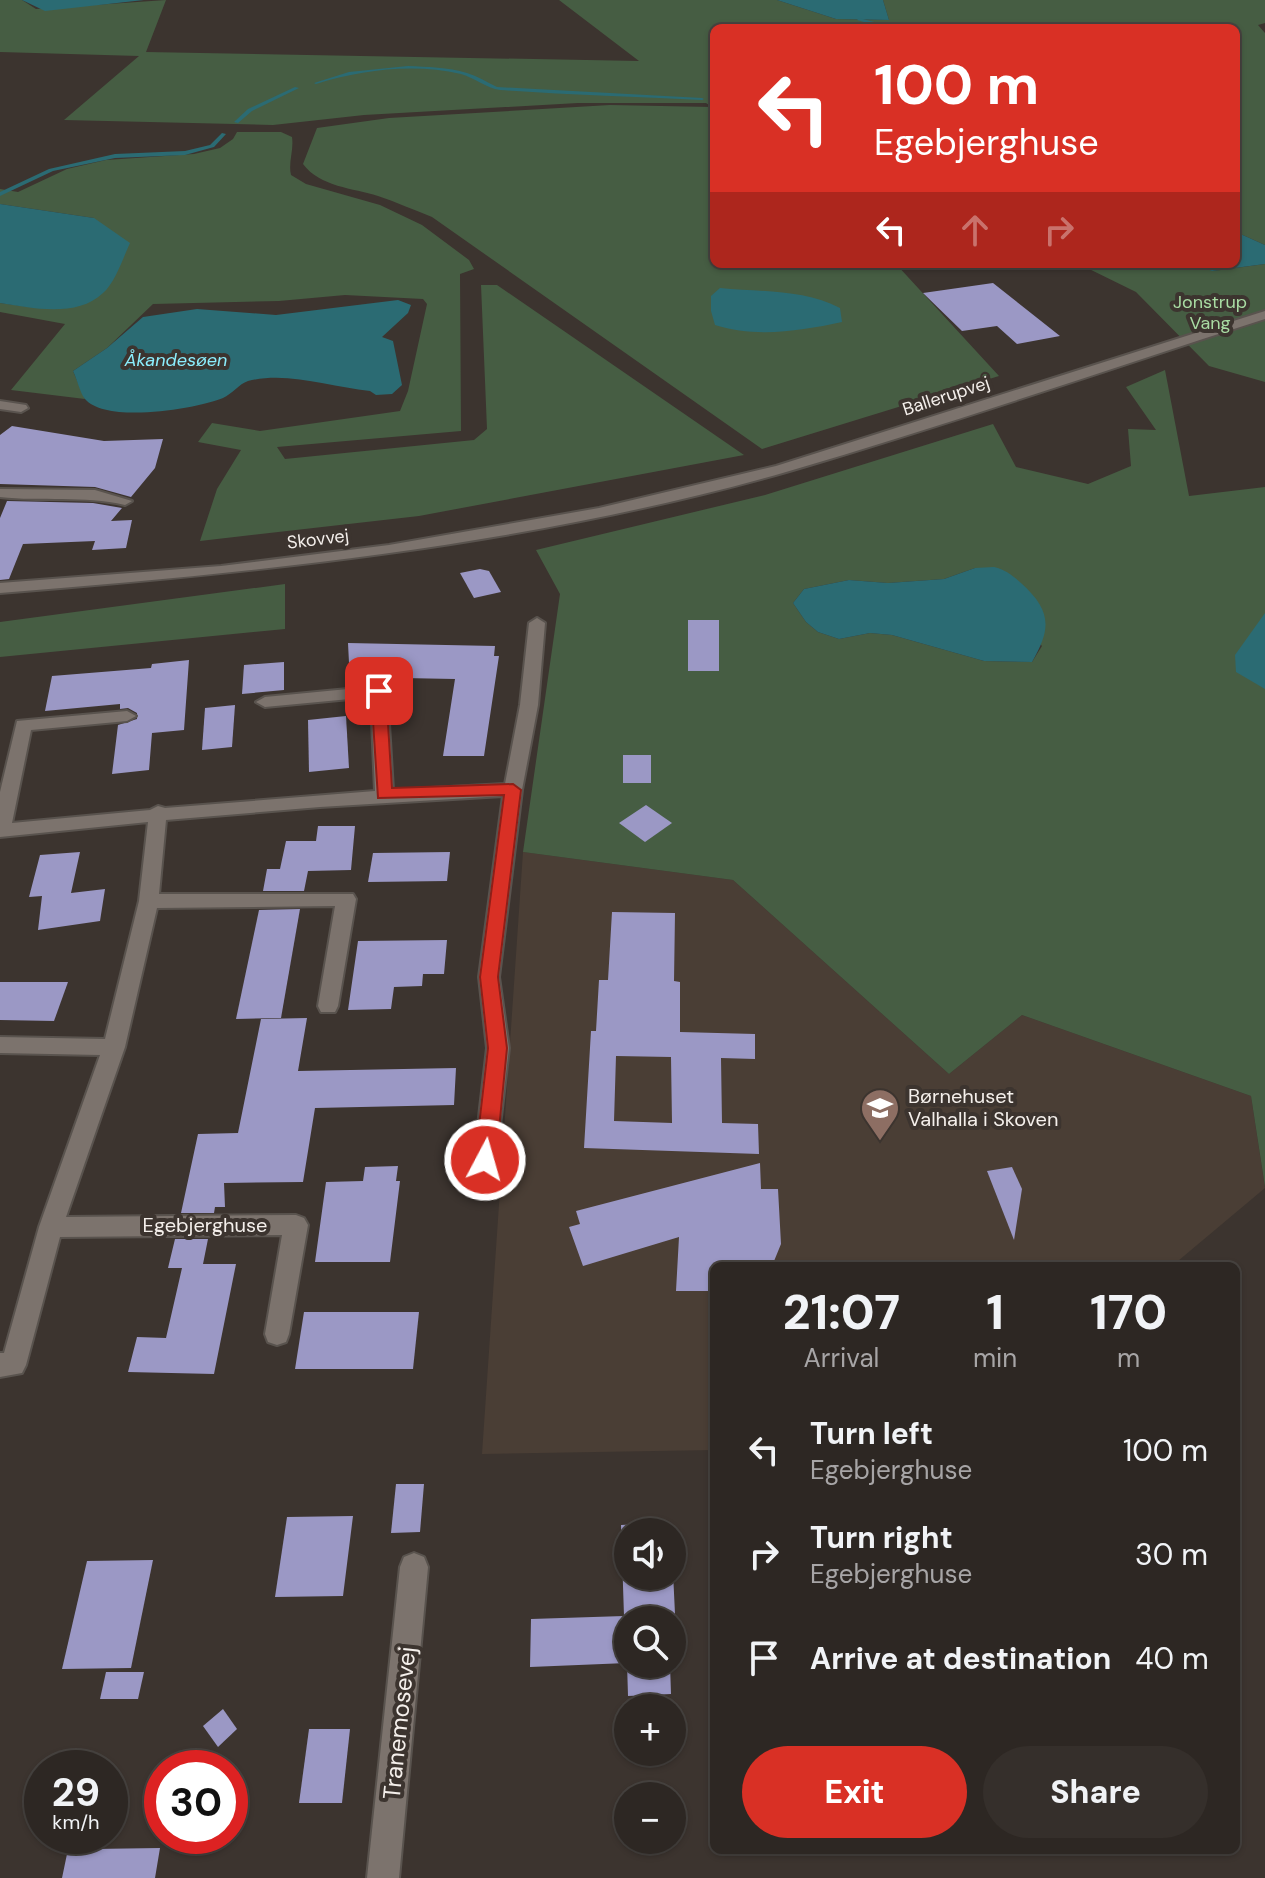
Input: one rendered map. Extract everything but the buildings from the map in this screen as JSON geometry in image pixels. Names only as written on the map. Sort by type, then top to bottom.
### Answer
[{"type":"street","name":"Ballerupvej","points":[[637,504],[780,469],[1265,315]]},
{"type":"street","points":[[0,405],[21,408]]},
{"type":"street","points":[[0,493],[22,497],[108,494],[125,501]]},
{"type":"street","name":"Skovvej","points":[[0,588],[221,571],[374,552],[516,529],[637,504]]},
{"type":"street","points":[[485,1160],[498,1048],[489,977],[513,790],[529,705],[537,623]]},
{"type":"street","points":[[265,702],[379,691],[384,794]]},
{"type":"street","points":[[127,716],[23,725],[1,831],[158,812],[384,794],[513,790]]},
{"type":"street","points":[[0,1365],[13,1365],[51,1227],[114,1047],[149,901],[158,812]]},
{"type":"street","points":[[149,901],[346,899],[328,1006]]},
{"type":"street","points":[[0,1045],[114,1047]]},
{"type":"street","name":"Egebjerghuse","points":[[51,1227],[296,1225],[277,1334]]},
{"type":"street","name":"Tranemosevej","points":[[383,1878],[414,1567]]},
{"type":"shaded area","name":"Børnehuset Valhalla i Skoven","points":[[523,852],[733,880],[949,1074],[1022,1015],[1251,1096],[1265,1188],[1177,1262],[710,1262],[710,1450],[482,1454]]},
{"type":"green space","points":[[0,0],[22,0],[36,9],[166,0],[146,52],[639,61],[559,0],[777,0],[836,19],[889,20],[883,0],[1265,0],[1265,23],[1258,25],[1265,33],[1265,245],[1240,234],[1240,24],[710,24],[710,106],[706,103],[578,103],[364,115],[273,125],[64,120],[139,56],[0,52]]},
{"type":"green space","points":[[610,105],[710,107],[710,268],[900,268],[999,376],[762,449],[432,217],[318,178],[303,164],[317,128],[389,118]]},
{"type":"green space","points":[[237,132],[281,132],[292,137],[291,175],[306,184],[380,205],[422,225],[469,260],[474,269],[460,274],[461,431],[277,447],[285,459],[474,440],[487,429],[481,285],[497,285],[744,455],[419,516],[200,541],[217,489],[241,450],[198,442],[212,423],[260,431],[400,411],[408,391],[427,304],[423,299],[345,295],[279,301],[153,304],[107,348],[73,371],[85,399],[11,390],[65,324],[0,312],[0,303],[38,308],[94,218],[0,204],[0,189],[18,192],[67,169],[106,160],[194,154],[220,148]]},
{"type":"green space","name":"Jonstrup Vang","points":[[1265,264],[1265,382],[1209,366],[1136,292],[1087,268],[1204,268],[1213,271]]},
{"type":"green space","points":[[1165,370],[1189,496],[1265,487],[1265,1187],[1251,1096],[1022,1015],[949,1074],[733,880],[523,852],[560,594],[536,550],[765,495],[993,424],[1016,467],[1088,484],[1131,466],[1128,429],[1156,430],[1126,387]],"holes":[[[975,568],[1042,646],[1032,662],[984,661],[892,635],[870,633],[839,639],[818,632],[806,622],[793,603],[804,589],[849,580],[888,583],[944,579]]]},
{"type":"green space","points":[[285,584],[285,629],[0,657],[0,622]]},
{"type":"water","points":[[22,0],[144,0],[45,11]]},
{"type":"water","points":[[777,0],[883,0],[889,20],[836,19]]},
{"type":"water","points":[[0,204],[94,218],[130,243],[107,289],[92,301],[67,308],[40,309],[0,303]]},
{"type":"water","points":[[1240,234],[1265,245],[1265,264],[1240,267]]},
{"type":"water","points":[[1204,268],[1235,268],[1212,271]]},
{"type":"water","points":[[720,288],[812,297],[840,308],[842,322],[763,332],[715,325],[711,296]]},
{"type":"water","name":"Åkandesøen","points":[[398,300],[411,305],[408,313],[382,337],[393,341],[402,385],[392,394],[376,395],[370,391],[294,379],[263,378],[245,382],[226,396],[210,402],[173,410],[131,413],[96,407],[85,399],[73,371],[107,348],[143,317],[197,309],[276,315]]},
{"type":"water","points":[[994,567],[1009,573],[1021,583],[1043,611],[1043,639],[1032,662],[984,661],[892,635],[870,633],[839,639],[818,632],[806,622],[793,603],[804,589],[849,580],[888,583],[944,579],[975,568]]},
{"type":"water","points":[[1265,613],[1265,689],[1236,672],[1235,655]]},
{"type":"waterway","points":[[859,19],[876,24]]},
{"type":"waterway","points":[[316,83],[368,71],[427,68],[465,74],[496,88],[702,99]]},
{"type":"waterway","points":[[236,122],[250,110],[297,88]]},
{"type":"waterway","points":[[0,194],[51,170],[115,156],[185,153],[212,146],[224,134]]},
{"type":"place","name":"Børnehuset Valhalla i Skoven","points":[[880,1142]]},
{"type":"route","points":[[379,691],[384,794],[513,790],[489,977],[498,1048],[485,1160]]}]
